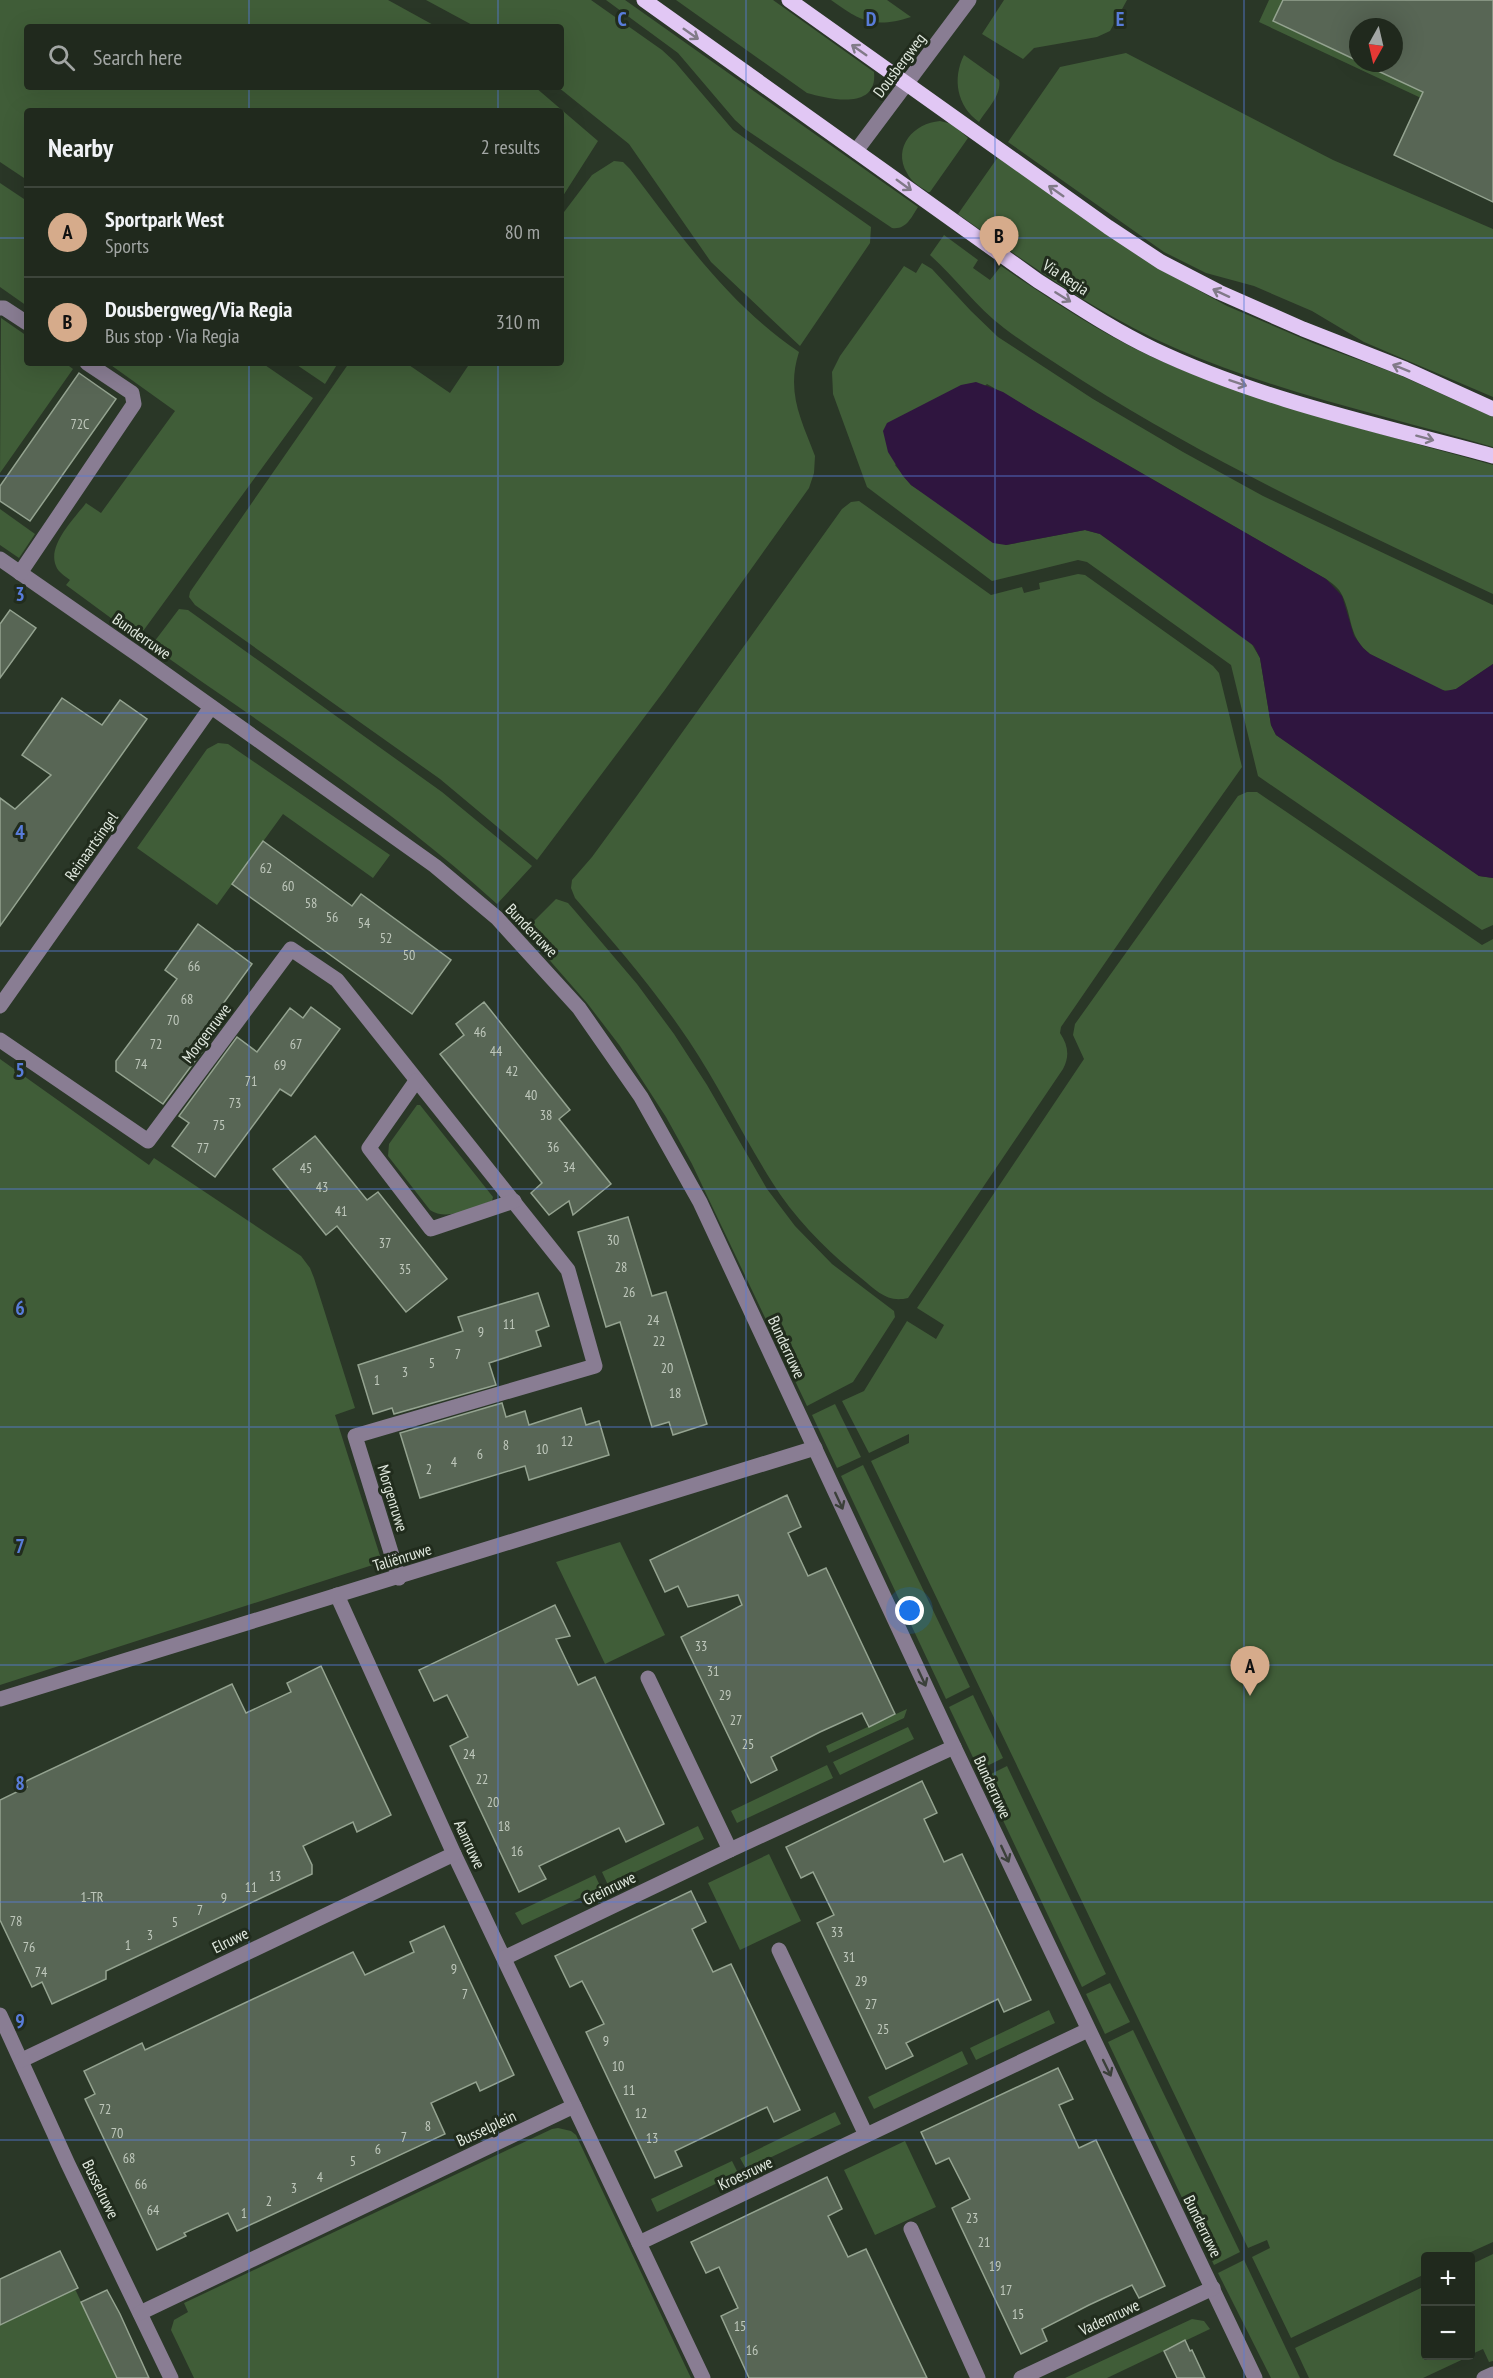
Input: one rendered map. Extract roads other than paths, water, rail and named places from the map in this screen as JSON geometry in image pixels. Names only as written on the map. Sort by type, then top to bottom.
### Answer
[{"type":"main road","name":"Via Regia","points":[[644,0],[1038,281],[1104,323],[1152,349],[1217,376],[1292,401],[1493,456]]},
{"type":"main road","points":[[789,0],[1108,227],[1171,267],[1229,297],[1405,369],[1493,409]]},
{"type":"street","name":"Dousbergweg","points":[[856,151],[969,0]]},
{"type":"street","points":[[0,308],[4,308],[24,321]]},
{"type":"street","points":[[20,573],[134,404],[132,393],[92,366]]},
{"type":"street","name":"Bunderruwe","points":[[0,559],[435,866],[513,933],[579,1008],[641,1097],[700,1202],[954,1747],[1255,2378]]},
{"type":"street","name":"Reinaartsingel","points":[[0,1006],[211,708]]},
{"type":"street","name":"Morgenruwe","points":[[0,1040],[148,1141],[291,949],[337,980],[568,1270],[596,1366],[355,1436],[399,1578]]},
{"type":"street","points":[[416,1080],[369,1148],[431,1229],[514,1200]]},
{"type":"street","name":"Taliënruwe","points":[[0,1699],[815,1448]]},
{"type":"street","name":"Aamruwe","points":[[337,1595],[454,1854],[574,2106]]},
{"type":"street","points":[[648,1678],[730,1850]]},
{"type":"street","name":"Greinruwe","points":[[504,1958],[730,1850],[954,1747]]},
{"type":"street","name":"Elruwe","points":[[22,2060],[454,1854]]},
{"type":"street","points":[[779,1950],[866,2135]]},
{"type":"street","name":"Busselruwe","points":[[0,2015],[68,2164],[171,2378]]},
{"type":"street","name":"Kroesruwe","points":[[639,2243],[1088,2030]]},
{"type":"street","points":[[574,2106],[703,2378]]},
{"type":"street","name":"Busselplein","points":[[140,2313],[574,2106]]},
{"type":"street","points":[[911,2229],[978,2378]]},
{"type":"street","name":"Vademruwe","points":[[1029,2376],[1213,2288]]},
{"type":"street","points":[[1484,2378],[1493,2374]]},
{"type":"place","name":"Dousbergweg/Via Regia","points":[[999,266]]},
{"type":"place","name":"Sportpark West","points":[[1250,1696]]}]
